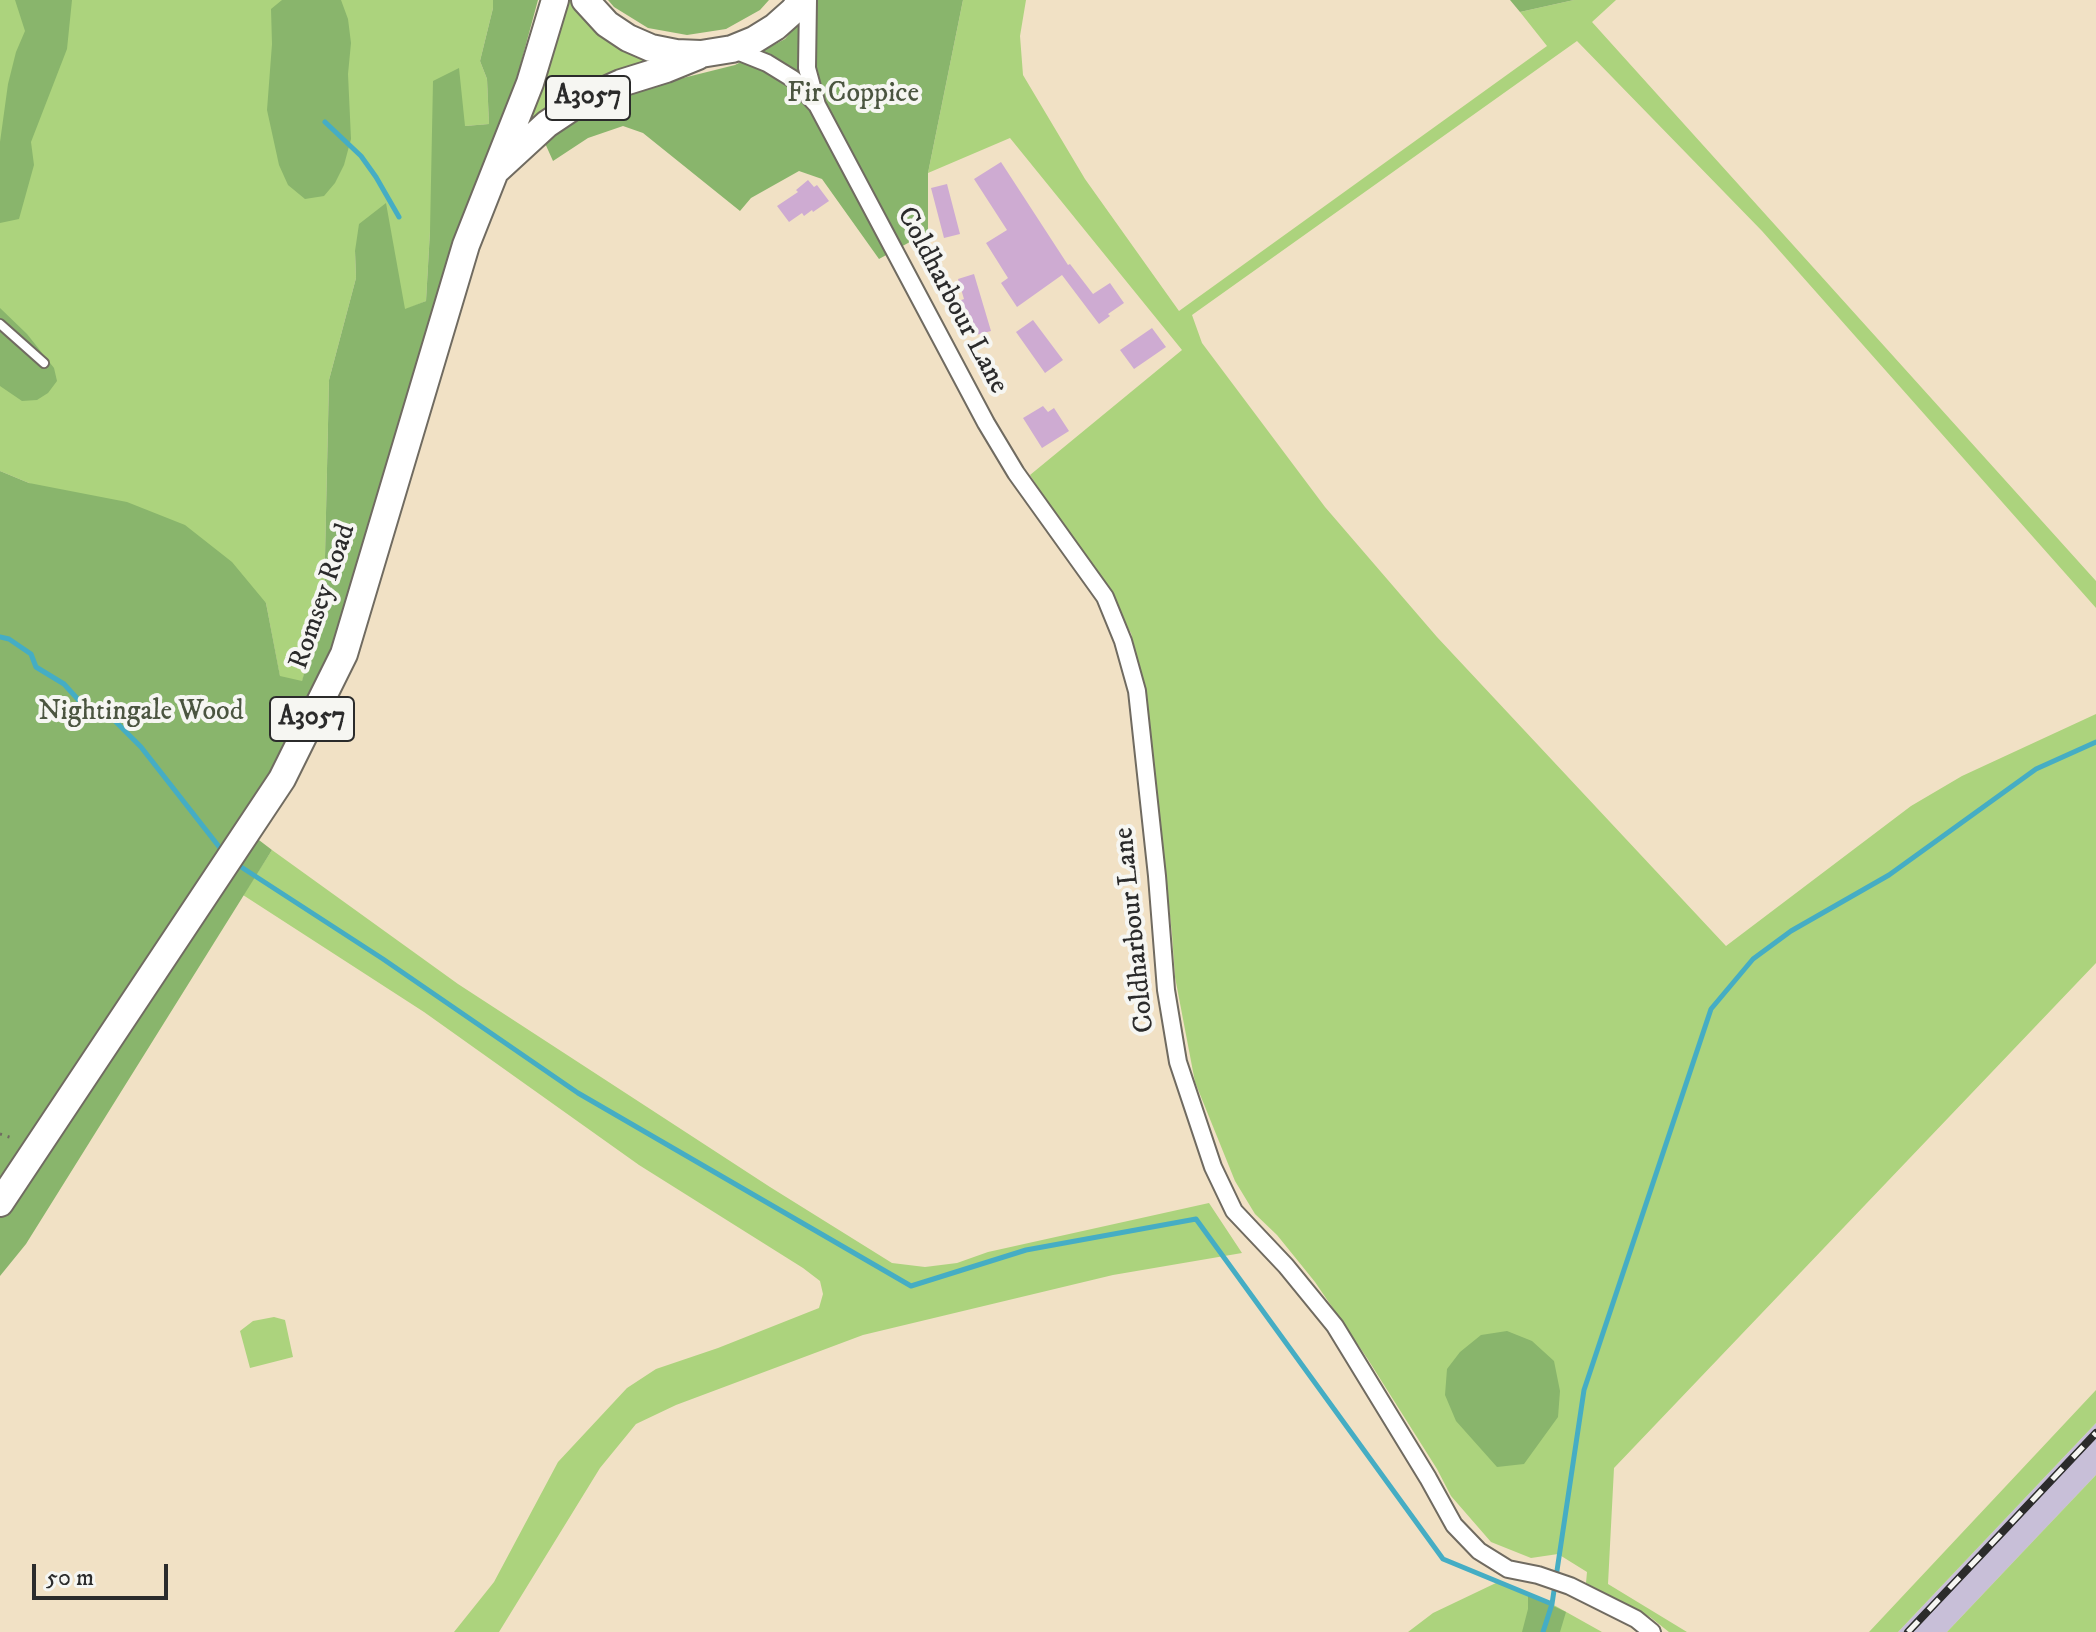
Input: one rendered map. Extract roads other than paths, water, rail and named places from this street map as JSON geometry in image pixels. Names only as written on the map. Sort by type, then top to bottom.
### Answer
[{"type":"main road","name":"Romsey Road","points":[[0,1203],[282,779],[344,654],[466,245],[530,83],[555,0]]},
{"type":"main road","points":[[585,0],[607,24],[628,38],[664,51],[701,54],[732,49],[754,40],[775,27],[805,0]]},
{"type":"main road","name":"Romsey Road","points":[[494,173],[547,124],[583,100],[701,54]]},
{"type":"street","name":"Coldharbour Lane","points":[[805,0],[807,68],[817,105],[986,423],[1016,473],[1105,597],[1123,641],[1137,691],[1166,990],[1178,1062],[1213,1167],[1234,1211],[1286,1266],[1335,1326],[1454,1525],[1479,1551],[1508,1569],[1567,1585],[1636,1619],[1652,1632]]},
{"type":"street","name":"Coldharbour Lane","points":[[732,49],[767,63],[793,79],[817,105]]},
{"type":"lane","points":[[0,324],[44,363]]},
{"type":"waterway","points":[[325,122],[361,156],[399,217]]},
{"type":"waterway","points":[[0,637],[9,639],[31,654],[36,667],[64,684],[84,706],[115,721],[141,747],[224,853]]},
{"type":"waterway","points":[[235,863],[383,959],[578,1093],[911,1286],[1026,1250],[1196,1219],[1443,1559],[1552,1604],[1584,1390],[1711,1009],[1753,959],[1791,931],[1889,875],[2036,769],[2096,742]]},
{"type":"waterway","points":[[1543,1632],[1552,1604]]},
{"type":"railway","points":[[1908,1632],[2096,1433]]},
{"type":"park label","name":"Fir Coppice","points":[[853,95]]},
{"type":"park label","name":"Nightingale Wood","points":[[141,713]]}]
